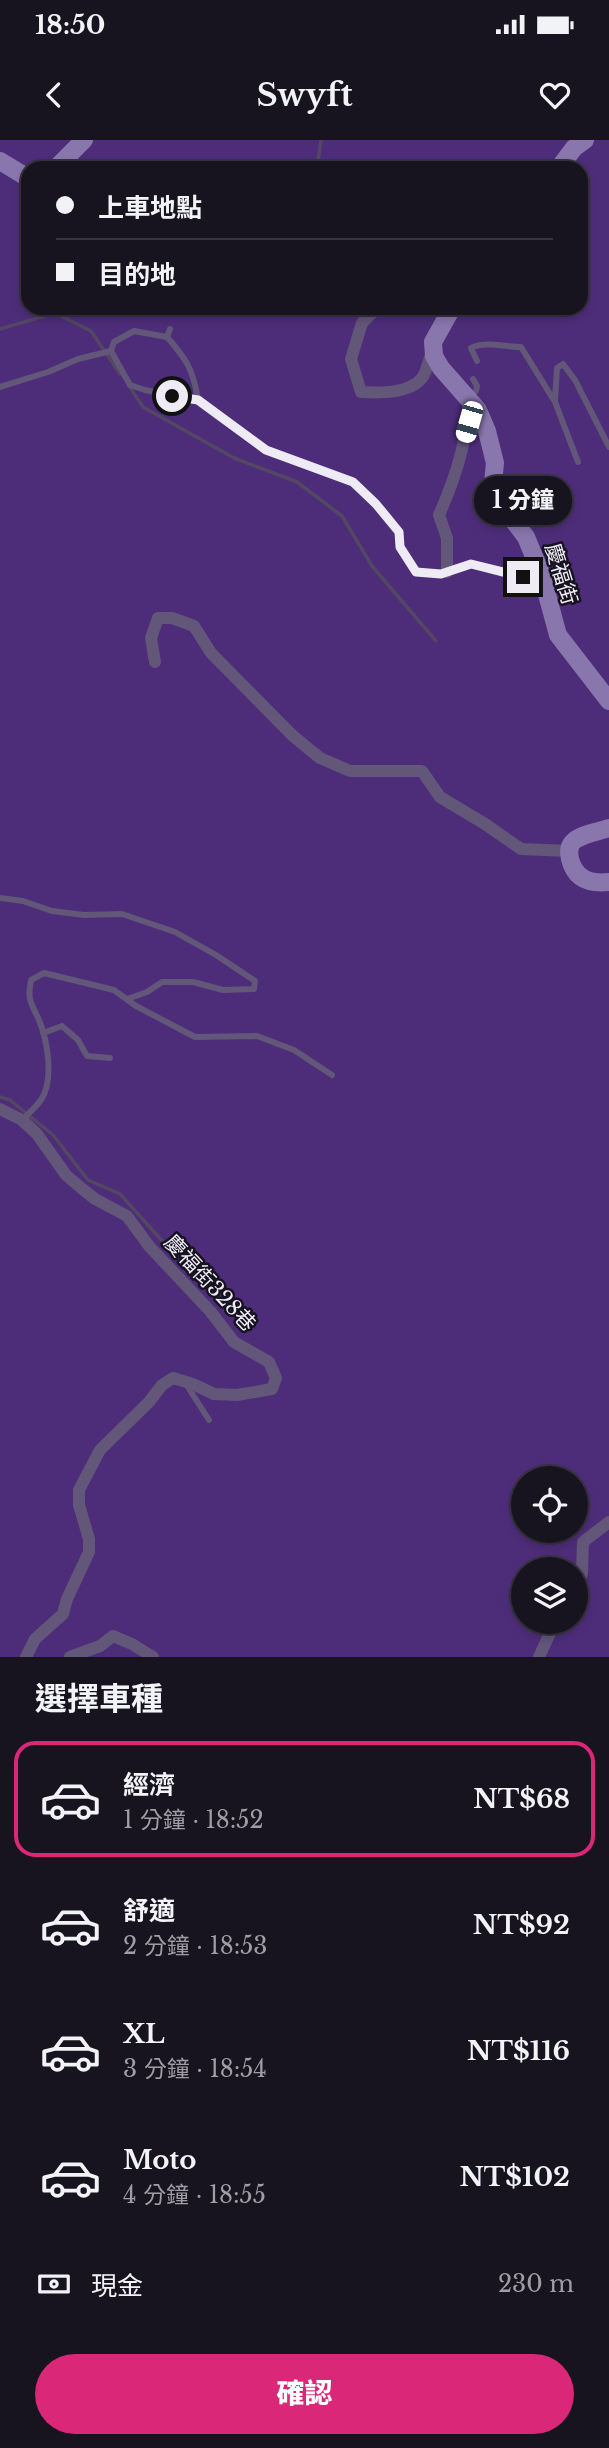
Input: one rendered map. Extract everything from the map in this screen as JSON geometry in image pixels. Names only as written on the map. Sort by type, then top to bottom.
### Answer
[{"type":"street","points":[[63,161],[84,140]]},
{"type":"street","points":[[564,161],[574,148],[585,140]]},
{"type":"street","points":[[0,161],[21,174]]},
{"type":"street","points":[[370,315],[362,323],[351,359],[362,392],[384,393],[411,386],[424,377],[433,351],[433,342],[448,315]]},
{"type":"street","name":"慶福街","points":[[433,351],[441,368],[478,410],[487,431],[495,463],[493,483],[496,498],[526,537],[542,576],[558,635],[609,701]]},
{"type":"street","points":[[447,572],[447,538],[439,515],[452,487],[469,422],[468,398]]},
{"type":"street","points":[[155,662],[151,638],[158,618],[172,618],[194,626],[211,653],[285,728],[320,758],[350,771],[422,771],[440,797],[521,849],[568,851]]},
{"type":"street","points":[[609,828],[572,842],[568,851],[572,869],[581,878],[589,882],[609,882]]},
{"type":"street","name":"慶福街328巷","points":[[0,1109],[22,1120],[37,1134],[66,1175],[95,1199],[127,1216],[149,1246],[210,1311],[234,1342],[269,1362],[276,1378],[272,1389],[237,1395],[214,1394],[184,1381]]},
{"type":"street","points":[[26,1657],[34,1639],[63,1614],[67,1599],[89,1552],[89,1539],[79,1505],[79,1490],[100,1450],[149,1402],[162,1385],[173,1378],[184,1381]]},
{"type":"street","points":[[583,1557],[583,1542],[609,1522]]},
{"type":"street","points":[[539,1657],[550,1634]]},
{"type":"street","points":[[70,1657],[85,1653],[113,1636],[153,1657]]},
{"type":"lane","points":[[167,337],[170,329]]},
{"type":"lane","points":[[198,400],[187,360],[167,337],[134,331],[114,342],[111,351],[130,385],[198,400],[266,450],[353,482],[399,532],[400,547],[416,572],[447,572],[471,564],[523,577],[542,576]]},
{"type":"lane","points":[[477,361],[471,348],[481,343],[499,347],[521,347],[555,402],[578,462]]},
{"type":"lane","points":[[0,387],[78,359],[111,351]]},
{"type":"lane","points":[[555,402],[556,368],[563,364],[575,380],[609,447]]},
{"type":"lane","points":[[468,398],[476,391],[477,386],[473,379]]},
{"type":"lane","points":[[514,485],[516,524]]},
{"type":"lane","points":[[0,898],[23,901],[52,911],[84,915],[122,914],[175,932],[255,981],[254,989],[223,990],[193,982],[162,982],[147,992],[127,999]]},
{"type":"lane","points":[[22,1120],[41,1101],[48,1084],[43,1032],[27,999],[31,980],[44,973],[114,990],[195,1037],[257,1036],[294,1050],[332,1075]]},
{"type":"lane","points":[[43,1032],[62,1026],[78,1040],[87,1056],[110,1058]]},
{"type":"lane","points":[[184,1381],[209,1420]]},
{"type":"shaded area","points":[[0,140],[609,140],[609,1657],[0,1657]]},
{"type":"waterway","points":[[318,161],[321,140]]},
{"type":"waterway","points":[[0,329],[48,315]]},
{"type":"waterway","points":[[59,315],[91,331],[120,374]]},
{"type":"waterway","points":[[129,386],[143,407],[234,458],[297,482],[342,516],[372,566],[436,641]]},
{"type":"waterway","points":[[0,1097],[10,1100],[53,1135],[88,1180],[120,1194],[165,1244],[198,1275]]},
{"type":"route","points":[[172,396],[198,400],[266,450],[353,482],[399,532],[400,547],[416,572],[441,574],[471,564],[523,577]]}]
